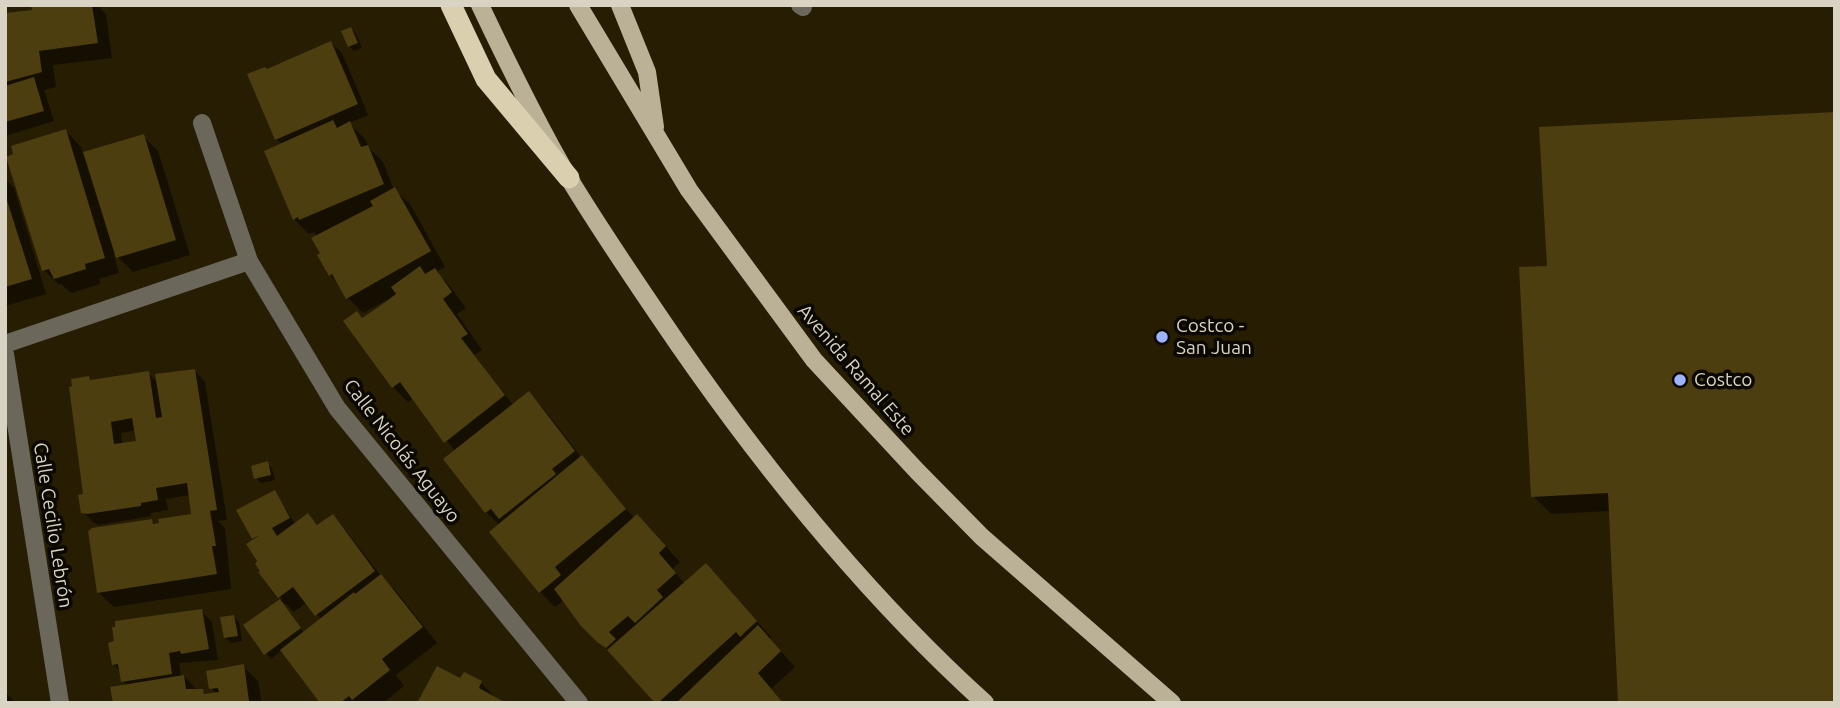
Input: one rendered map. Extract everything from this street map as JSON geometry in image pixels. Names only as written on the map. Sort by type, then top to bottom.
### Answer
[{"type":"highway","points":[[451,5],[486,79],[569,177]]},
{"type":"main road","points":[[480,5],[569,177],[623,264],[764,464],[881,601],[985,703]]},
{"type":"main road","name":"Avenida Ramal Este","points":[[578,5],[689,190],[814,360],[982,537],[1172,703]]},
{"type":"main road","points":[[620,5],[647,72],[656,138]]},
{"type":"street","name":"Calle Nicolás Aguayo","points":[[202,123],[249,261],[337,408],[579,703]]},
{"type":"street","points":[[5,344],[249,261]]},
{"type":"street","name":"Calle Cecilio Lebrón","points":[[5,354],[60,703]]},
{"type":"building","points":[[92,5],[98,43],[39,51],[42,72],[5,82],[5,13],[32,10],[31,6]]},
{"type":"building","points":[[351,27],[358,43],[348,47],[341,31]]},
{"type":"building","points":[[331,41],[358,104],[275,140],[247,74],[265,67],[267,69]]},
{"type":"building","points":[[34,77],[44,111],[5,122],[5,86]]},
{"type":"building","name":"Costco","points":[[1835,112],[1835,703],[1618,703],[1608,493],[1531,497],[1519,267],[1547,266],[1539,127]]},
{"type":"building","points":[[333,120],[337,128],[350,121],[361,147],[368,145],[384,184],[299,220],[298,217],[293,220],[264,151]]},
{"type":"building","points":[[66,129],[105,258],[85,264],[86,269],[54,279],[49,269],[42,271],[6,157],[13,154],[11,146]]},
{"type":"building","points":[[144,134],[176,240],[116,258],[83,152]]},
{"type":"building","points":[[395,187],[431,251],[346,299],[332,274],[329,276],[311,238],[373,206],[370,201]]},
{"type":"building","points":[[5,194],[32,279],[5,287]]},
{"type":"building","points":[[420,266],[425,274],[435,268],[452,292],[443,299],[468,334],[461,338],[505,395],[444,443],[400,382],[392,388],[343,321],[357,311],[362,318],[377,308],[396,294],[391,287]]},
{"type":"building","points":[[195,369],[217,510],[210,511],[217,574],[97,593],[88,531],[92,528],[152,519],[153,524],[159,523],[158,519],[191,514],[187,483],[156,488],[158,500],[141,503],[141,506],[81,513],[78,495],[83,494],[69,387],[72,386],[71,379],[89,376],[90,380],[149,371],[156,418],[162,417],[155,374]],"holes":[[[132,418],[136,441],[114,444],[111,422]]]},
{"type":"building","points":[[529,391],[575,451],[552,469],[556,474],[499,519],[491,509],[485,513],[443,459]]},
{"type":"building","points":[[582,455],[626,509],[555,567],[561,575],[539,593],[489,532]]},
{"type":"building","points":[[268,461],[271,475],[254,479],[251,466]]},
{"type":"building","points":[[275,490],[290,518],[272,528],[277,536],[308,513],[317,525],[333,514],[375,571],[315,616],[293,587],[278,598],[258,572],[260,571],[255,564],[257,561],[246,544],[260,535],[252,539],[236,510]]},
{"type":"building","points":[[637,514],[666,546],[659,553],[676,573],[657,590],[663,597],[635,623],[628,616],[609,632],[616,639],[606,648],[581,626],[554,589]]},
{"type":"building","points":[[706,563],[757,621],[740,637],[736,632],[655,703],[607,650]]},
{"type":"building","points":[[381,574],[423,627],[382,659],[390,670],[352,700],[349,696],[340,703],[320,703],[280,650]]},
{"type":"building","points":[[280,599],[301,628],[264,655],[243,625]]},
{"type":"building","points":[[202,609],[209,649],[181,654],[180,651],[169,653],[172,674],[121,682],[118,664],[112,665],[108,643],[114,641],[112,627],[115,627],[115,621]]},
{"type":"building","points":[[234,615],[238,636],[224,638],[220,617]]},
{"type":"building","points":[[758,625],[781,651],[758,673],[783,703],[676,703]]},
{"type":"building","points":[[244,664],[249,701],[113,703],[110,687],[184,675],[186,689],[203,689],[204,694],[219,692],[218,688],[209,689],[206,671]]},
{"type":"building","points":[[437,666],[460,678],[464,672],[482,681],[479,688],[506,703],[417,703]]},
{"type":"place","name":"Costco - San Juan","points":[[1162,337]]},
{"type":"place","name":"Costco","points":[[1680,380]]}]
